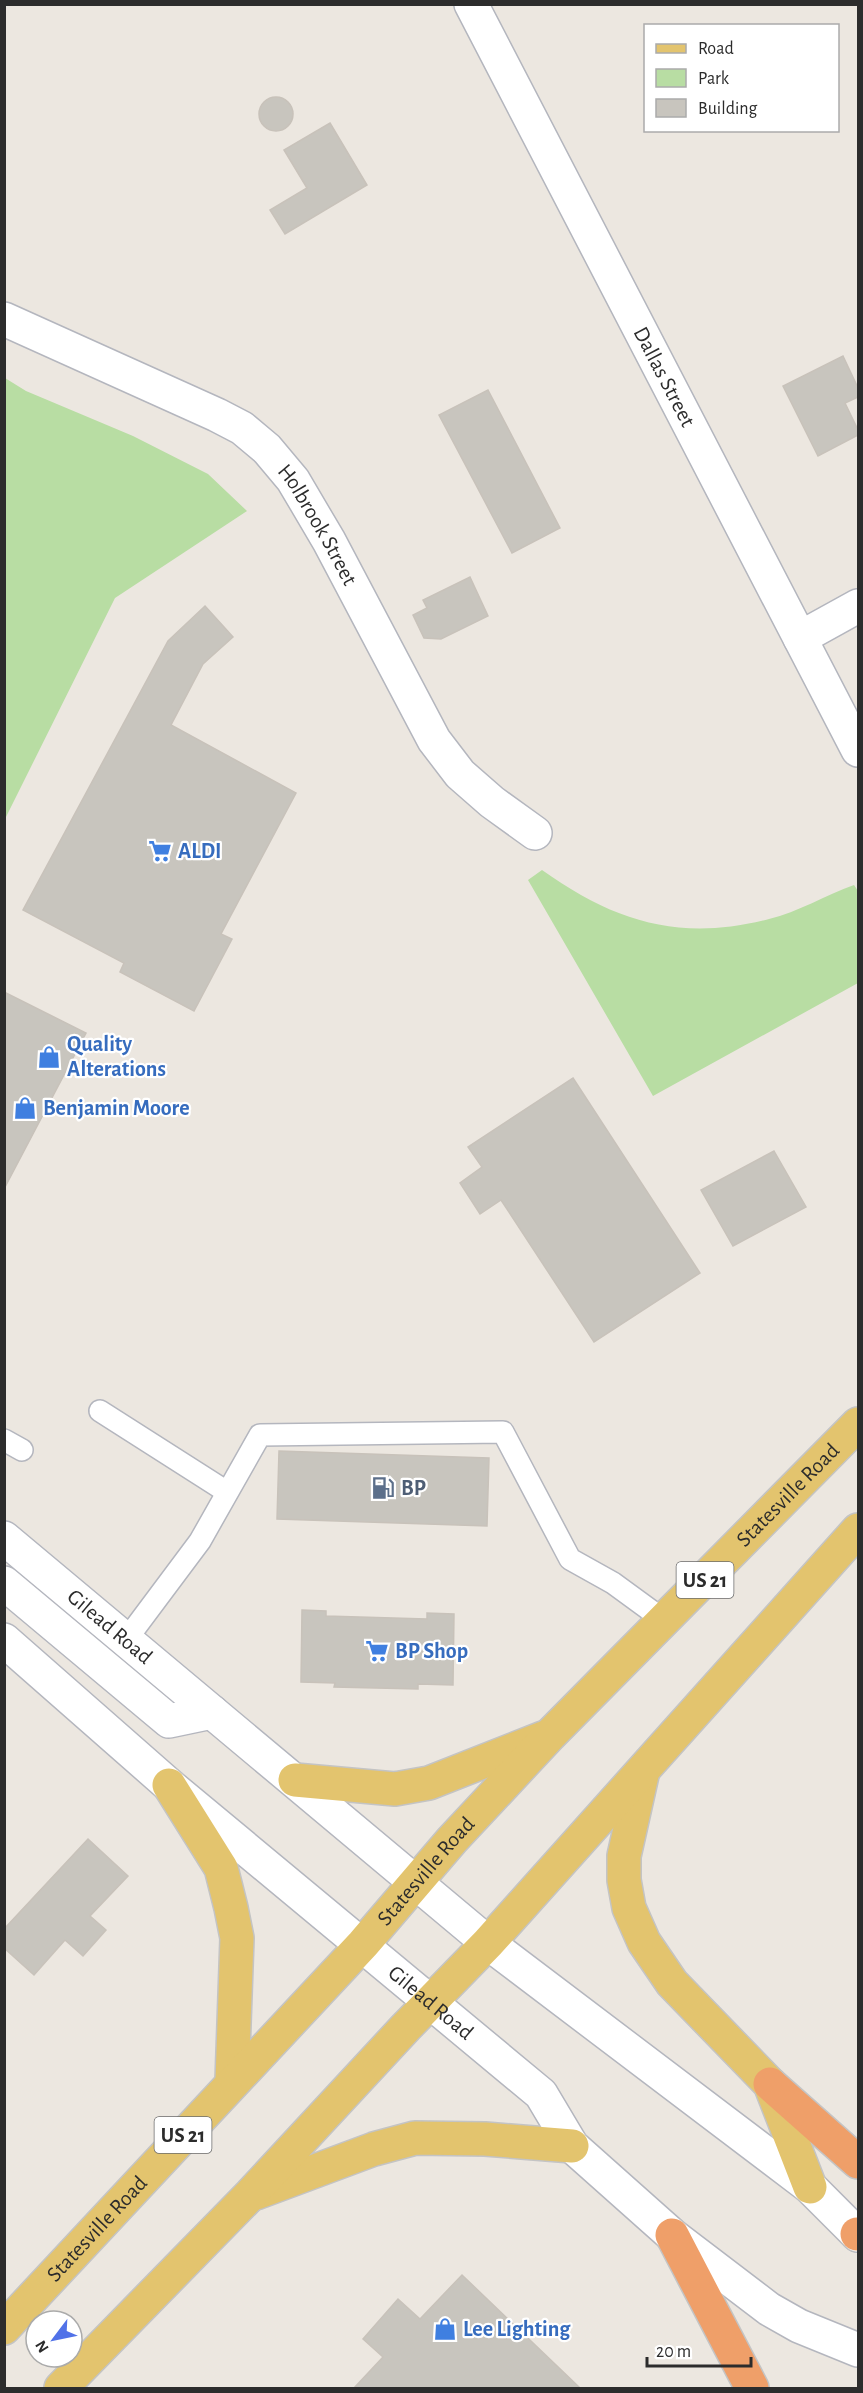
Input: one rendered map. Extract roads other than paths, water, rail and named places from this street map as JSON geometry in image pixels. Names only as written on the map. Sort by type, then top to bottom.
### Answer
[{"type":"highway","points":[[770,2084],[858,2162]]},
{"type":"highway","points":[[672,2235],[752,2388]]},
{"type":"main road","name":"Dallas Street","points":[[471,4],[858,750]]},
{"type":"main road","name":"Holbrook Street","points":[[4,319],[217,415],[242,428],[267,449],[293,480],[329,542],[434,740],[468,781],[492,802],[535,833]]},
{"type":"main road","points":[[800,638],[858,606]]},
{"type":"main road","name":"Statesville Road","points":[[4,2328],[232,2081],[363,1944],[550,1735],[665,1622],[858,1424]]},
{"type":"main road","points":[[61,2388],[251,2194],[488,1942],[642,1774],[858,1530]]},
{"type":"main road","name":"Gilead Road","points":[[4,1538],[488,1942],[810,2187],[858,2235]]},
{"type":"main road","points":[[4,1583],[169,1721],[212,1712]]},
{"type":"main road","name":"Gilead Road","points":[[4,1640],[169,1785],[541,2094],[572,2146],[672,2235],[769,2309],[799,2326],[858,2350]]},
{"type":"main road","points":[[295,1780],[395,1790],[429,1783],[550,1735]]},
{"type":"main road","points":[[642,1774],[624,1856],[624,1880],[629,1908],[645,1942],[672,1983],[770,2084],[810,2187]]},
{"type":"main road","points":[[169,1785],[221,1868],[231,1908],[237,1938],[232,2081]]},
{"type":"main road","points":[[251,2194],[374,2148],[415,2138],[485,2139],[572,2146]]},
{"type":"lane","points":[[100,1411],[227,1492]]},
{"type":"lane","points":[[126,1640],[200,1541],[260,1435],[503,1432],[570,1559],[613,1583],[665,1622]]},
{"type":"place","name":"ALDI","points":[[160,851]]},
{"type":"place","name":"Quality Alterations","points":[[49,1057]]},
{"type":"place","name":"Benjamin Moore","points":[[25,1108]]},
{"type":"place","name":"BP","points":[[383,1488]]},
{"type":"place","name":"BP Shop","points":[[377,1651]]},
{"type":"place","name":"Lee Lighting","points":[[445,2329]]}]
